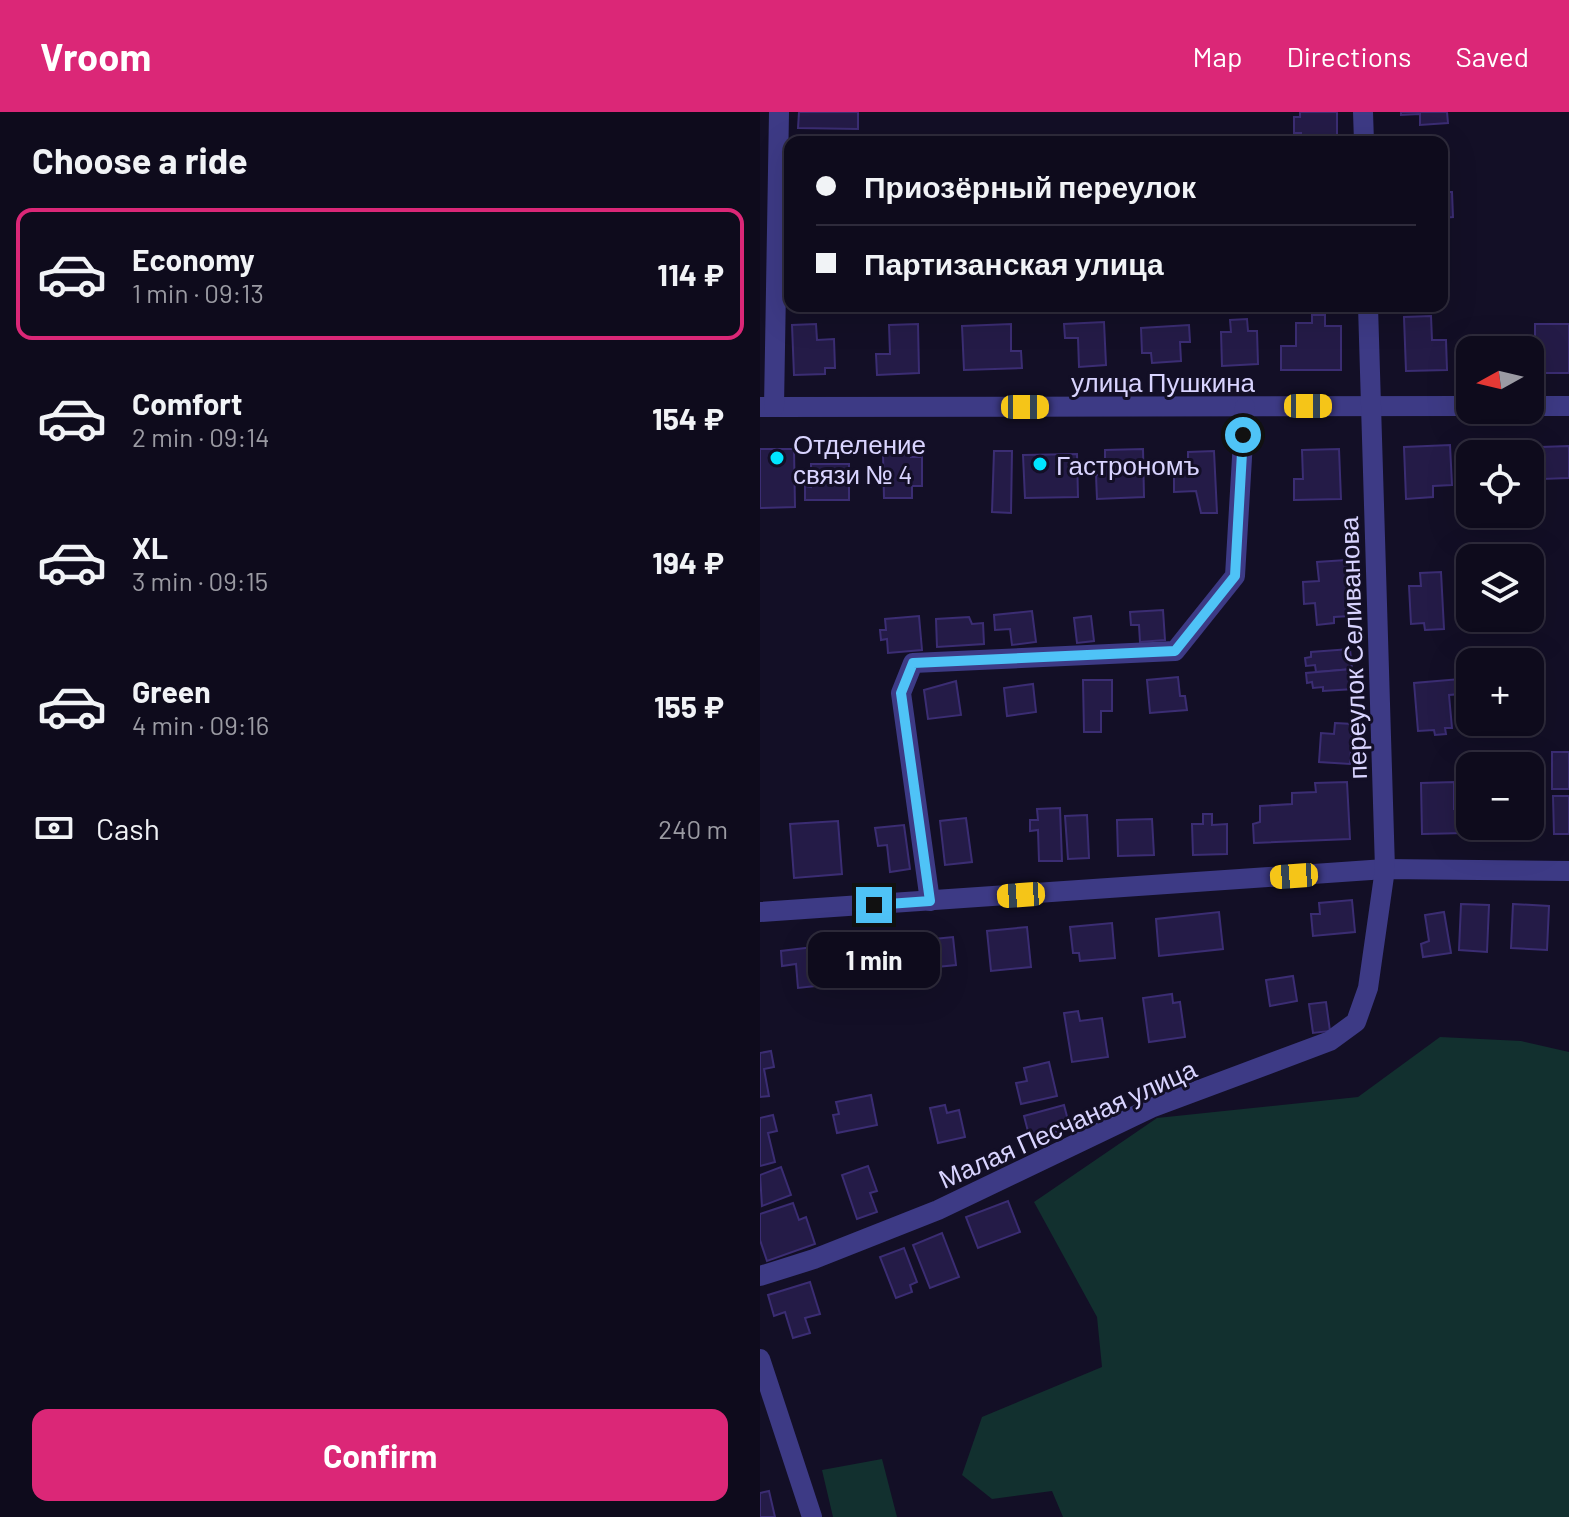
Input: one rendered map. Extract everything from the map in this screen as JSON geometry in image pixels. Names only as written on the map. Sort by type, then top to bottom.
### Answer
[{"type":"street","points":[[767,407],[779,112]]},
{"type":"street","points":[[1363,112],[1364,136]]},
{"type":"street","name":"переулок Селиванова","points":[[1368,312],[1385,869],[1368,988]]},
{"type":"street","name":"улица Пушкина","points":[[767,407],[1456,406]]},
{"type":"street","points":[[1544,406],[1569,406]]},
{"type":"street","points":[[930,901],[901,693],[913,663],[1175,651],[1235,576],[1245,407]]},
{"type":"street","points":[[760,912],[1385,869],[1569,871]]},
{"type":"street","name":"Малая Песчаная улица","points":[[760,1276],[814,1259],[938,1210],[1151,1108],[1330,1041],[1356,1022],[1368,988]]},
{"type":"street","points":[[760,1359],[812,1517]]},
{"type":"green space","points":[[1440,1037],[1521,1041],[1569,1052],[1569,1517],[1063,1517],[1052,1491],[992,1499],[962,1475],[982,1417],[1102,1367],[1097,1317],[1034,1202],[1157,1118],[1358,1097]]},
{"type":"green space","points":[[882,1459],[897,1517],[833,1517],[822,1470]]},
{"type":"building","points":[[799,112],[858,112],[858,129],[798,128]]},
{"type":"building","points":[[1300,112],[1337,112],[1337,136],[1301,136],[1301,133],[1294,133],[1294,117],[1300,117]]},
{"type":"building","points":[[1401,112],[1447,112],[1448,123],[1420,125],[1420,114],[1401,115]]},
{"type":"building","points":[[1448,192],[1452,192],[1453,217],[1448,217]]},
{"type":"building","points":[[1312,315],[1325,315],[1325,326],[1341,326],[1341,370],[1281,370],[1281,346],[1296,346],[1296,323],[1312,323]]},
{"type":"building","points":[[1431,316],[1432,340],[1446,340],[1447,370],[1406,371],[1404,317]]},
{"type":"building","points":[[1247,319],[1248,331],[1257,331],[1258,364],[1222,366],[1221,332],[1231,332],[1230,320]]},
{"type":"building","points":[[1104,322],[1106,365],[1079,367],[1078,338],[1065,338],[1064,324]]},
{"type":"building","points":[[816,324],[817,340],[834,339],[835,368],[825,368],[825,374],[794,375],[792,325]]},
{"type":"building","points":[[918,324],[919,373],[877,375],[876,354],[890,354],[889,325]]},
{"type":"building","points":[[1011,324],[1011,351],[1021,351],[1022,368],[964,370],[962,326]]},
{"type":"building","points":[[1535,324],[1569,324],[1569,373],[1544,373],[1544,336],[1535,336]]},
{"type":"building","points":[[1189,325],[1190,342],[1180,342],[1181,361],[1152,363],[1151,353],[1142,353],[1141,328]]},
{"type":"building","points":[[1450,445],[1452,485],[1433,486],[1433,497],[1406,499],[1404,447]]},
{"type":"building","points":[[1569,446],[1569,478],[1544,479],[1544,447]]},
{"type":"building","points":[[760,449],[794,449],[795,507],[760,508]]},
{"type":"building","points":[[1143,449],[1144,497],[1097,499],[1096,475],[1105,475],[1105,450]]},
{"type":"building","points":[[1339,449],[1341,499],[1294,500],[1294,479],[1303,479],[1302,450]]},
{"type":"building","points":[[994,451],[1012,451],[1011,513],[992,512]]},
{"type":"building","points":[[1214,451],[1217,513],[1201,513],[1196,491],[1174,492],[1174,470],[1188,470],[1188,452]]},
{"type":"building","points":[[883,453],[911,453],[911,457],[922,457],[922,486],[912,486],[912,498],[884,498]]},
{"type":"building","points":[[1077,454],[1078,497],[1025,498],[1023,455]]},
{"type":"building","points":[[811,464],[849,464],[849,500],[805,500],[805,486],[811,487]]},
{"type":"building","points":[[1346,560],[1350,616],[1334,617],[1334,623],[1317,625],[1315,603],[1304,604],[1303,582],[1319,581],[1317,562]]},
{"type":"building","points":[[1441,572],[1444,629],[1425,630],[1424,623],[1411,624],[1409,586],[1421,586],[1420,573]]},
{"type":"building","points":[[1163,610],[1165,640],[1140,642],[1139,625],[1131,625],[1130,612]]},
{"type":"building","points":[[1032,611],[1036,642],[1012,645],[1010,629],[995,630],[994,615]]},
{"type":"building","points":[[919,616],[922,650],[888,653],[887,639],[881,640],[880,630],[886,630],[885,619]]},
{"type":"building","points":[[1091,616],[1094,641],[1077,643],[1074,618]]},
{"type":"building","points":[[969,617],[972,624],[983,623],[984,644],[937,647],[936,619]]},
{"type":"building","points":[[1350,649],[1352,669],[1316,672],[1315,665],[1306,666],[1305,658],[1311,657],[1311,652]]},
{"type":"building","points":[[1352,669],[1354,689],[1323,691],[1323,687],[1313,688],[1312,682],[1307,683],[1306,673]]},
{"type":"building","points":[[1178,677],[1180,696],[1185,696],[1187,710],[1150,713],[1147,680]]},
{"type":"building","points":[[1456,679],[1456,694],[1449,695],[1452,728],[1445,728],[1446,734],[1435,735],[1434,730],[1418,731],[1414,683]]},
{"type":"building","points":[[1083,680],[1112,680],[1112,711],[1101,711],[1101,732],[1084,732]]},
{"type":"building","points":[[956,681],[961,715],[928,719],[924,690]]},
{"type":"building","points":[[1033,684],[1036,712],[1007,716],[1004,688]]},
{"type":"building","points":[[1335,723],[1353,724],[1350,764],[1319,762],[1321,733],[1334,734]]},
{"type":"building","points":[[1552,752],[1569,752],[1569,789],[1552,789]]},
{"type":"building","points":[[1347,782],[1350,839],[1254,843],[1253,824],[1260,822],[1260,806],[1292,804],[1292,793],[1316,792],[1315,783]]},
{"type":"building","points":[[1454,782],[1456,833],[1422,834],[1421,783]]},
{"type":"building","points":[[1553,796],[1569,796],[1569,834],[1554,834]]},
{"type":"building","points":[[1060,808],[1062,861],[1039,861],[1038,830],[1030,831],[1030,820],[1038,820],[1037,809]]},
{"type":"building","points":[[1203,814],[1212,814],[1212,825],[1227,824],[1227,854],[1193,855],[1192,824],[1203,824]]},
{"type":"building","points":[[1087,815],[1089,858],[1068,859],[1065,816]]},
{"type":"building","points":[[966,818],[972,862],[945,865],[940,821]]},
{"type":"building","points":[[1152,819],[1154,855],[1118,856],[1117,820]]},
{"type":"building","points":[[838,821],[842,874],[794,878],[790,824]]},
{"type":"building","points":[[904,825],[910,869],[890,872],[887,845],[878,846],[875,828]]},
{"type":"building","points":[[1352,900],[1355,932],[1313,936],[1311,914],[1320,914],[1319,903]]},
{"type":"building","points":[[1461,904],[1489,905],[1487,952],[1459,950]]},
{"type":"building","points":[[1513,904],[1549,906],[1547,950],[1511,948]]},
{"type":"building","points":[[1219,912],[1223,949],[1159,956],[1156,919]]},
{"type":"building","points":[[1444,912],[1451,953],[1423,957],[1421,944],[1429,941],[1425,915]]},
{"type":"building","points":[[1112,923],[1115,958],[1080,961],[1079,953],[1073,953],[1070,927]]},
{"type":"building","points":[[1027,927],[1031,967],[991,971],[987,931]]},
{"type":"building","points":[[953,937],[956,965],[927,968],[924,940]]},
{"type":"building","points":[[848,941],[891,941],[892,971],[849,972]]},
{"type":"building","points":[[830,945],[834,984],[798,988],[796,964],[782,966],[781,951]]},
{"type":"building","points":[[1293,976],[1297,1001],[1270,1006],[1266,980]]},
{"type":"building","points":[[1172,994],[1173,1003],[1180,1002],[1185,1037],[1149,1042],[1143,998]]},
{"type":"building","points":[[1326,1002],[1330,1031],[1313,1033],[1309,1004]]},
{"type":"building","points":[[1078,1011],[1080,1021],[1102,1018],[1108,1057],[1072,1062],[1064,1013]]},
{"type":"building","points":[[771,1051],[774,1067],[764,1069],[769,1096],[760,1097],[760,1053]]},
{"type":"building","points":[[1049,1062],[1057,1096],[1021,1104],[1016,1083],[1027,1081],[1024,1068]]},
{"type":"building","points":[[871,1095],[877,1125],[837,1133],[833,1115],[839,1114],[836,1102]]},
{"type":"building","points":[[945,1105],[947,1113],[959,1110],[965,1137],[938,1143],[930,1108]]},
{"type":"building","points":[[1064,1105],[1070,1128],[1030,1139],[1024,1116]]},
{"type":"building","points":[[773,1115],[777,1131],[768,1133],[775,1162],[760,1166],[760,1118]]},
{"type":"building","points":[[868,1166],[877,1191],[870,1193],[877,1212],[857,1219],[842,1175]]},
{"type":"building","points":[[781,1167],[791,1195],[762,1206],[760,1175]]},
{"type":"building","points":[[1008,1201],[1020,1232],[978,1248],[966,1217]]},
{"type":"building","points":[[793,1203],[799,1220],[806,1217],[815,1244],[767,1261],[760,1240],[760,1214]]},
{"type":"building","points":[[942,1233],[959,1277],[930,1288],[913,1245]]},
{"type":"building","points":[[904,1248],[917,1282],[910,1285],[912,1292],[896,1298],[880,1257]]},
{"type":"building","points":[[810,1282],[820,1314],[805,1318],[810,1333],[793,1338],[785,1312],[774,1316],[768,1295]]},
{"type":"building","points":[[769,1491],[775,1517],[760,1517],[760,1493]]},
{"type":"place","name":"Отделение связи № 4","points":[[777,458]]},
{"type":"place","name":"Гастрономъ","points":[[1040,464]]},
{"type":"route","points":[[874,905],[930,901],[901,693],[913,663],[1175,651],[1235,576],[1243,435]]}]
